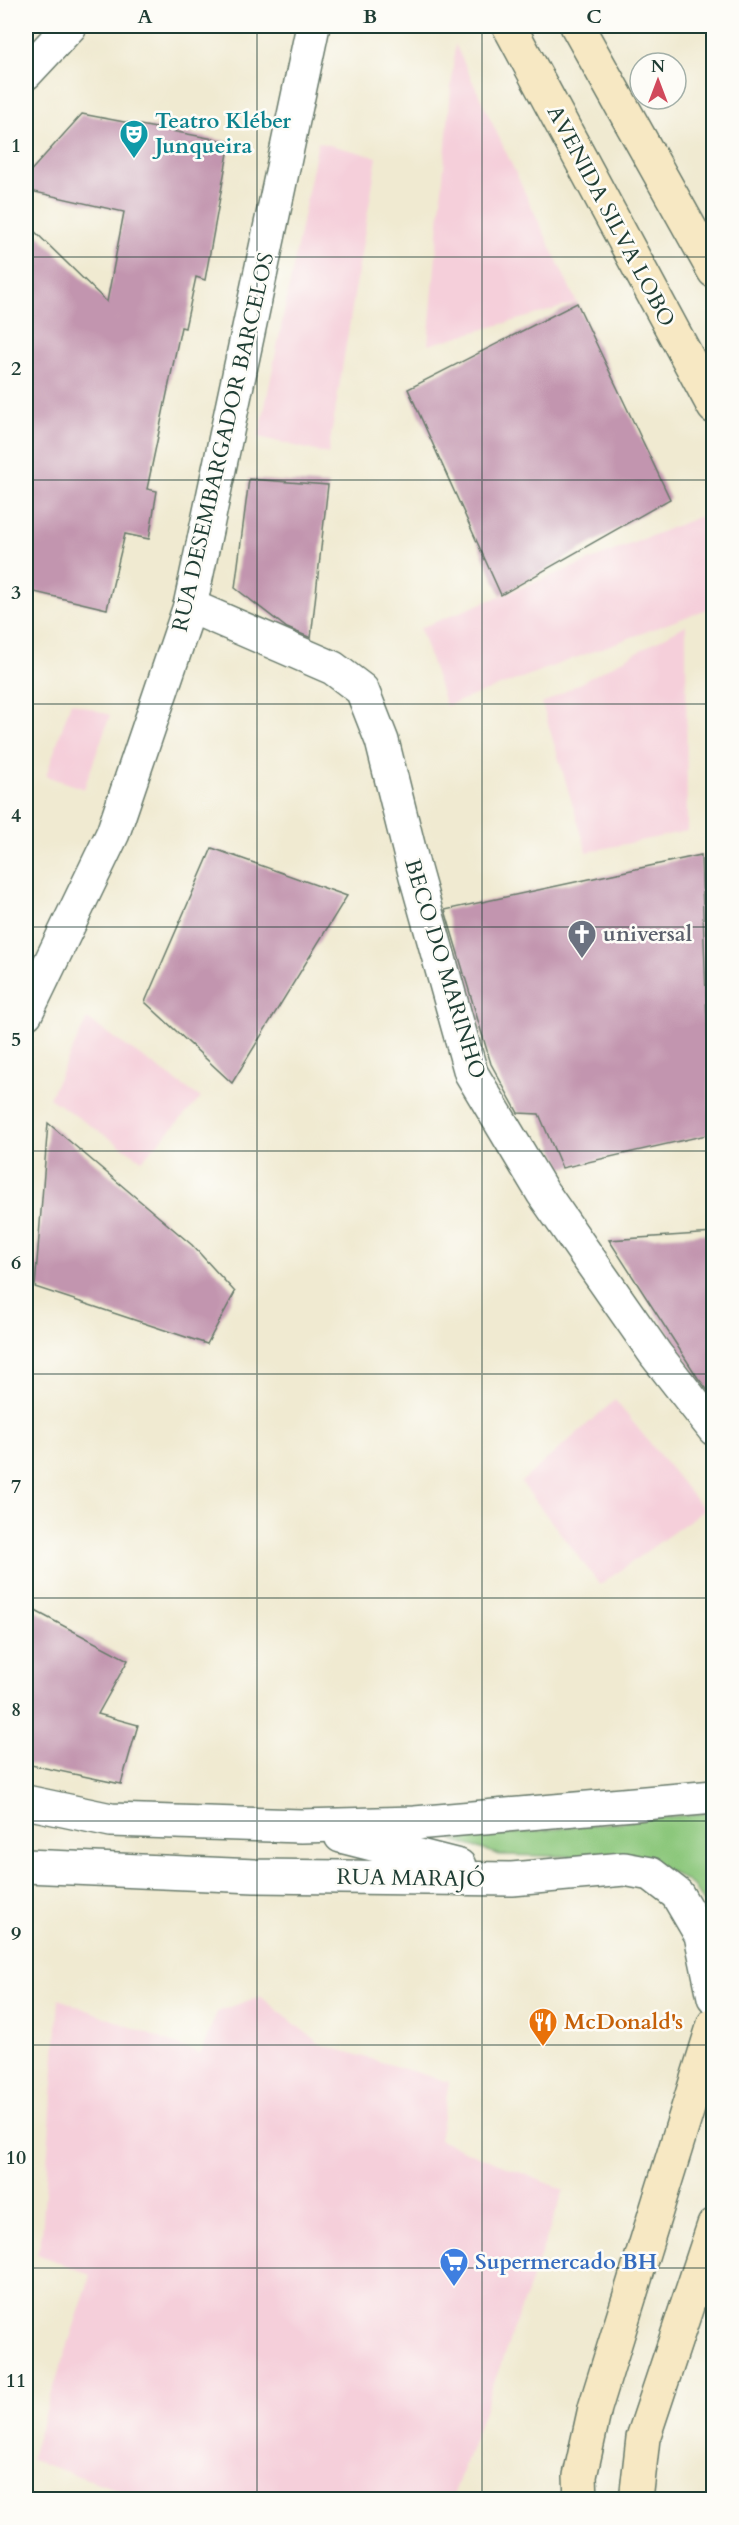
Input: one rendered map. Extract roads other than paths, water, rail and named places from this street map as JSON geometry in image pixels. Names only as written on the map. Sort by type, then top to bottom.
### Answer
[{"type":"main road","name":"AVENIDA SILVA LOBO","points":[[509,26],[714,406]]},
{"type":"main road","points":[[578,26],[714,271]]},
{"type":"main road","points":[[581,2499],[580,2476],[595,2408],[714,2024]]},
{"type":"main road","points":[[636,2499],[644,2438],[714,2224]]},
{"type":"street","name":"RUA DESEMBARGADOR BARCELOS","points":[[26,1013],[113,833],[190,606],[313,26]]},
{"type":"street","points":[[26,73],[62,27]]},
{"type":"street","name":"BECO DO MARINHO","points":[[190,606],[333,668],[362,690],[382,741],[414,869],[471,1073],[543,1193],[656,1355],[709,1422]]},
{"type":"street","points":[[26,1802],[111,1820],[301,1826],[415,1823],[714,1797]]},
{"type":"street","points":[[301,1826],[512,1879]]},
{"type":"street","name":"RUA MARAJÓ","points":[[26,1866],[255,1876],[512,1879],[624,1869],[651,1874],[677,1894],[701,1935],[714,1997]]},
{"type":"place","name":"Teatro Kléber Junqueira","points":[[134,160]]},
{"type":"place","name":"universal","points":[[582,960]]},
{"type":"place","name":"McDonald's","points":[[543,2048]]},
{"type":"place","name":"Supermercado BH","points":[[454,2288]]}]
